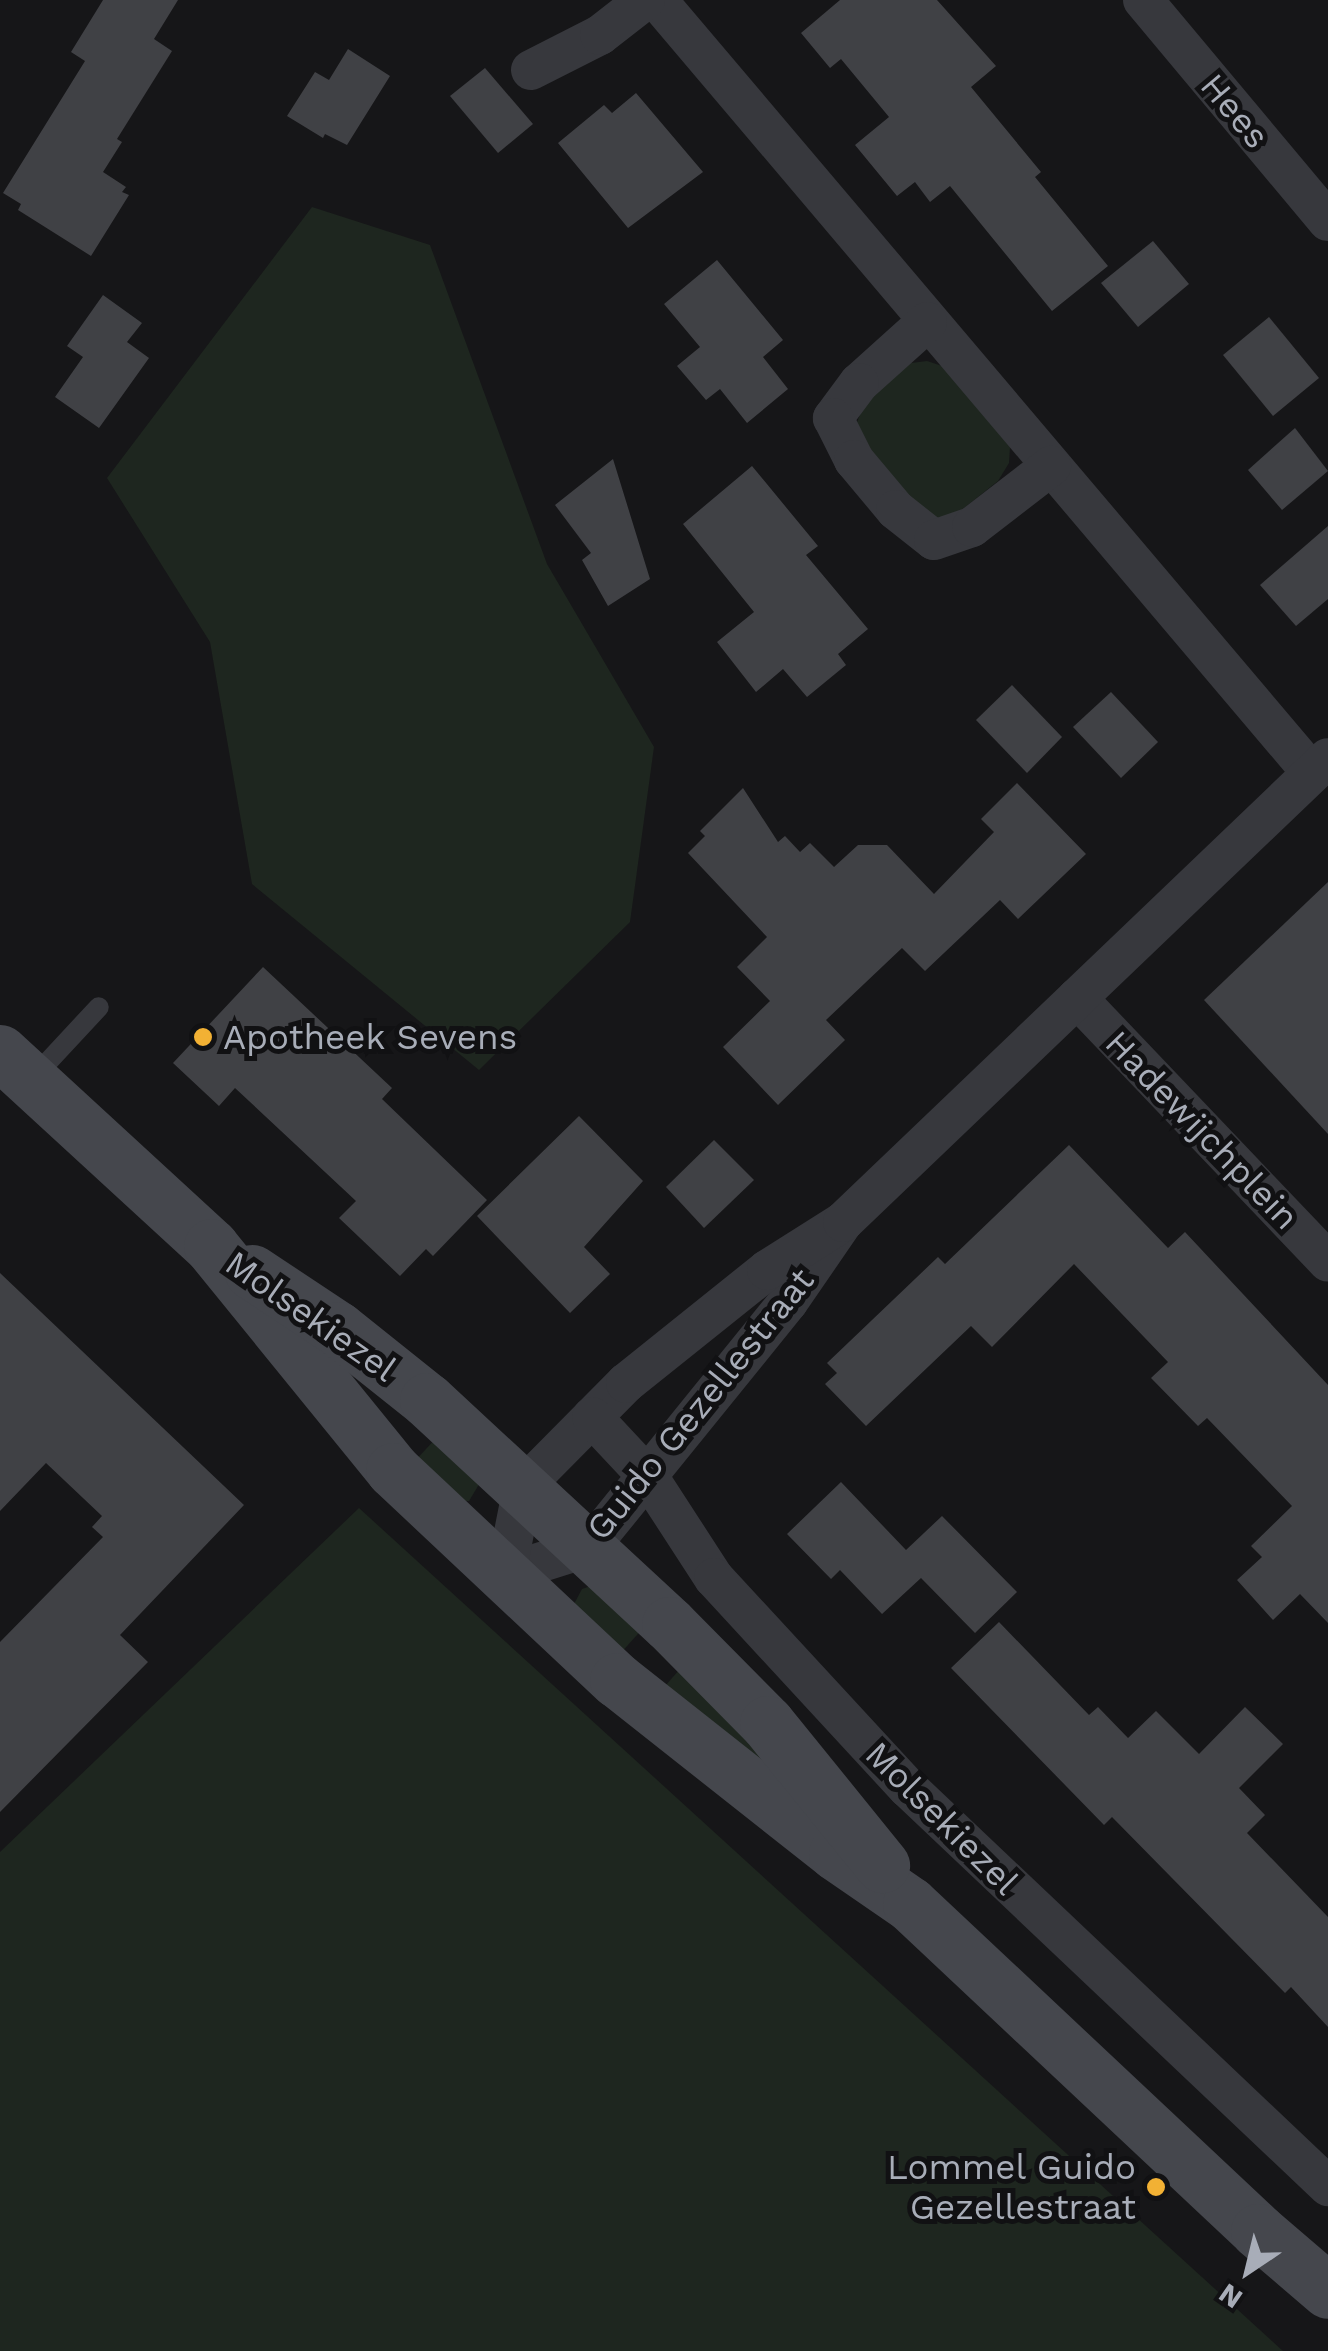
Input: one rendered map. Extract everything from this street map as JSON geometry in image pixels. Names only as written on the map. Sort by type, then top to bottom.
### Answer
[{"type":"main road","name":"Molsekiezel","points":[[15,1066],[210,1246],[393,1470],[617,1680],[707,1755],[910,1904],[1258,2231],[1328,2290]]},
{"type":"main road","name":"Molsekiezel","points":[[210,1246],[374,1357],[523,1487],[767,1723],[863,1838],[910,1904]]},
{"type":"street","points":[[531,70],[600,35],[646,0]]},
{"type":"street","points":[[657,0],[1050,466],[1320,766]]},
{"type":"street","name":"Hees","points":[[1143,0],[1328,221]]},
{"type":"street","points":[[928,322],[858,383],[834,418],[854,460],[896,510],[934,540],[972,527],[1050,466]]},
{"type":"street","name":"Guido Gezellestraat","points":[[523,1487],[626,1383],[753,1282],[843,1222],[1320,766]]},
{"type":"street","name":"Hadewijchplein","points":[[1077,998],[1328,1262]]},
{"type":"street","name":"Guido Gezellestraat","points":[[506,1573],[586,1548],[649,1478],[788,1302],[843,1222]]},
{"type":"street","name":"Molsekiezel","points":[[592,1417],[649,1478],[714,1578],[908,1788],[1328,2186]]},
{"type":"street","points":[[506,1573],[523,1487]]},
{"type":"lane","points":[[15,1066],[99,1007]]},
{"type":"shaded area","points":[[312,207],[430,245],[547,564],[654,747],[630,922],[479,1070],[252,884],[210,642],[107,478]]},
{"type":"shaded area","points":[[927,361],[945,367],[1010,447],[1009,463],[998,481],[954,516],[935,519],[915,507],[862,443],[856,425],[866,399],[911,363]]},
{"type":"shaded area","points":[[440,1434],[481,1481],[469,1501],[457,1501],[413,1463]]},
{"type":"shaded area","points":[[359,1508],[1283,2351],[0,2351],[0,1852]]},
{"type":"shaded area","points":[[594,1585],[646,1625],[618,1656],[574,1604],[582,1589]]},
{"type":"shaded area","points":[[686,1662],[798,1784],[659,1693]]},
{"type":"building","points":[[103,0],[178,0],[154,39],[172,51],[117,139],[122,142],[103,172],[126,187],[122,192],[129,195],[91,256],[18,210],[21,204],[3,193],[85,61],[71,52]]},
{"type":"building","points":[[840,0],[937,0],[996,66],[971,87],[1041,172],[1035,177],[1108,266],[1052,311],[950,186],[930,202],[915,182],[897,196],[855,145],[889,117],[841,59],[830,68],[801,33]]},
{"type":"building","points":[[348,49],[390,76],[347,145],[325,134],[323,138],[287,116],[315,72],[329,80]]},
{"type":"building","points":[[485,68],[533,124],[498,153],[450,96]]},
{"type":"building","points":[[636,93],[703,172],[628,228],[558,143],[604,105],[612,113]]},
{"type":"building","points":[[1153,241],[1189,284],[1138,327],[1101,283]]},
{"type":"building","points":[[717,260],[783,340],[763,357],[788,389],[747,423],[720,389],[706,400],[677,366],[700,347],[664,304]]},
{"type":"building","points":[[103,295],[142,323],[127,342],[149,358],[99,428],[55,397],[83,357],[67,346]]},
{"type":"building","points":[[1269,317],[1319,378],[1273,416],[1223,355]]},
{"type":"building","points":[[1295,428],[1328,471],[1282,510],[1248,470]]},
{"type":"building","points":[[613,459],[650,579],[608,606],[582,560],[591,553],[555,505]]},
{"type":"building","points":[[752,466],[818,546],[806,555],[868,629],[838,654],[846,665],[807,697],[783,669],[756,692],[717,642],[754,612],[683,524]]},
{"type":"building","points":[[1328,526],[1328,599],[1296,626],[1260,585]]},
{"type":"building","points":[[1012,685],[1062,737],[1027,773],[976,720]]},
{"type":"building","points":[[1111,692],[1158,742],[1121,778],[1073,727]]},
{"type":"building","points":[[1017,783],[1086,854],[1018,919],[1000,900],[925,971],[902,948],[826,1020],[845,1040],[778,1105],[723,1047],[770,1001],[737,967],[767,937],[688,853],[705,836],[700,831],[743,788],[778,842],[785,836],[800,852],[810,843],[834,867],[858,845],[887,845],[934,894],[994,832],[981,819]]},
{"type":"building","points":[[1328,882],[1328,1134],[1204,1000]]},
{"type":"building","points":[[263,967],[392,1088],[382,1099],[487,1200],[433,1256],[426,1249],[400,1276],[339,1218],[356,1201],[235,1088],[219,1106],[173,1063]]},
{"type":"building","points":[[579,1116],[643,1181],[584,1247],[610,1274],[570,1313],[477,1216]]},
{"type":"building","points":[[714,1140],[754,1180],[704,1228],[666,1187]]},
{"type":"building","points":[[1069,1145],[1168,1248],[1185,1232],[1328,1385],[1328,1623],[1300,1594],[1273,1620],[1237,1580],[1262,1557],[1251,1546],[1292,1506],[1207,1418],[1198,1426],[1151,1378],[1168,1362],[1074,1264],[992,1347],[971,1326],[866,1426],[825,1384],[837,1373],[827,1363],[938,1257],[945,1264]]},
{"type":"building","points":[[0,1273],[244,1505],[120,1635],[148,1662],[0,1812],[0,1642],[103,1537],[92,1527],[102,1516],[46,1463],[0,1511]]},
{"type":"building","points":[[841,1482],[906,1550],[942,1516],[1017,1592],[975,1633],[921,1578],[882,1614],[840,1570],[831,1579],[787,1534]]},
{"type":"building","points":[[999,1622],[1089,1715],[1098,1707],[1128,1738],[1156,1711],[1199,1754],[1245,1707],[1283,1744],[1239,1788],[1265,1815],[1247,1833],[1328,1917],[1328,2027],[1291,1987],[1285,1993],[1112,1817],[1104,1825],[951,1668]]},
{"type":"place","name":"Apotheek Sevens","points":[[203,1037]]},
{"type":"place","name":"Lommel Guido Gezellestraat","points":[[1156,2187]]}]
